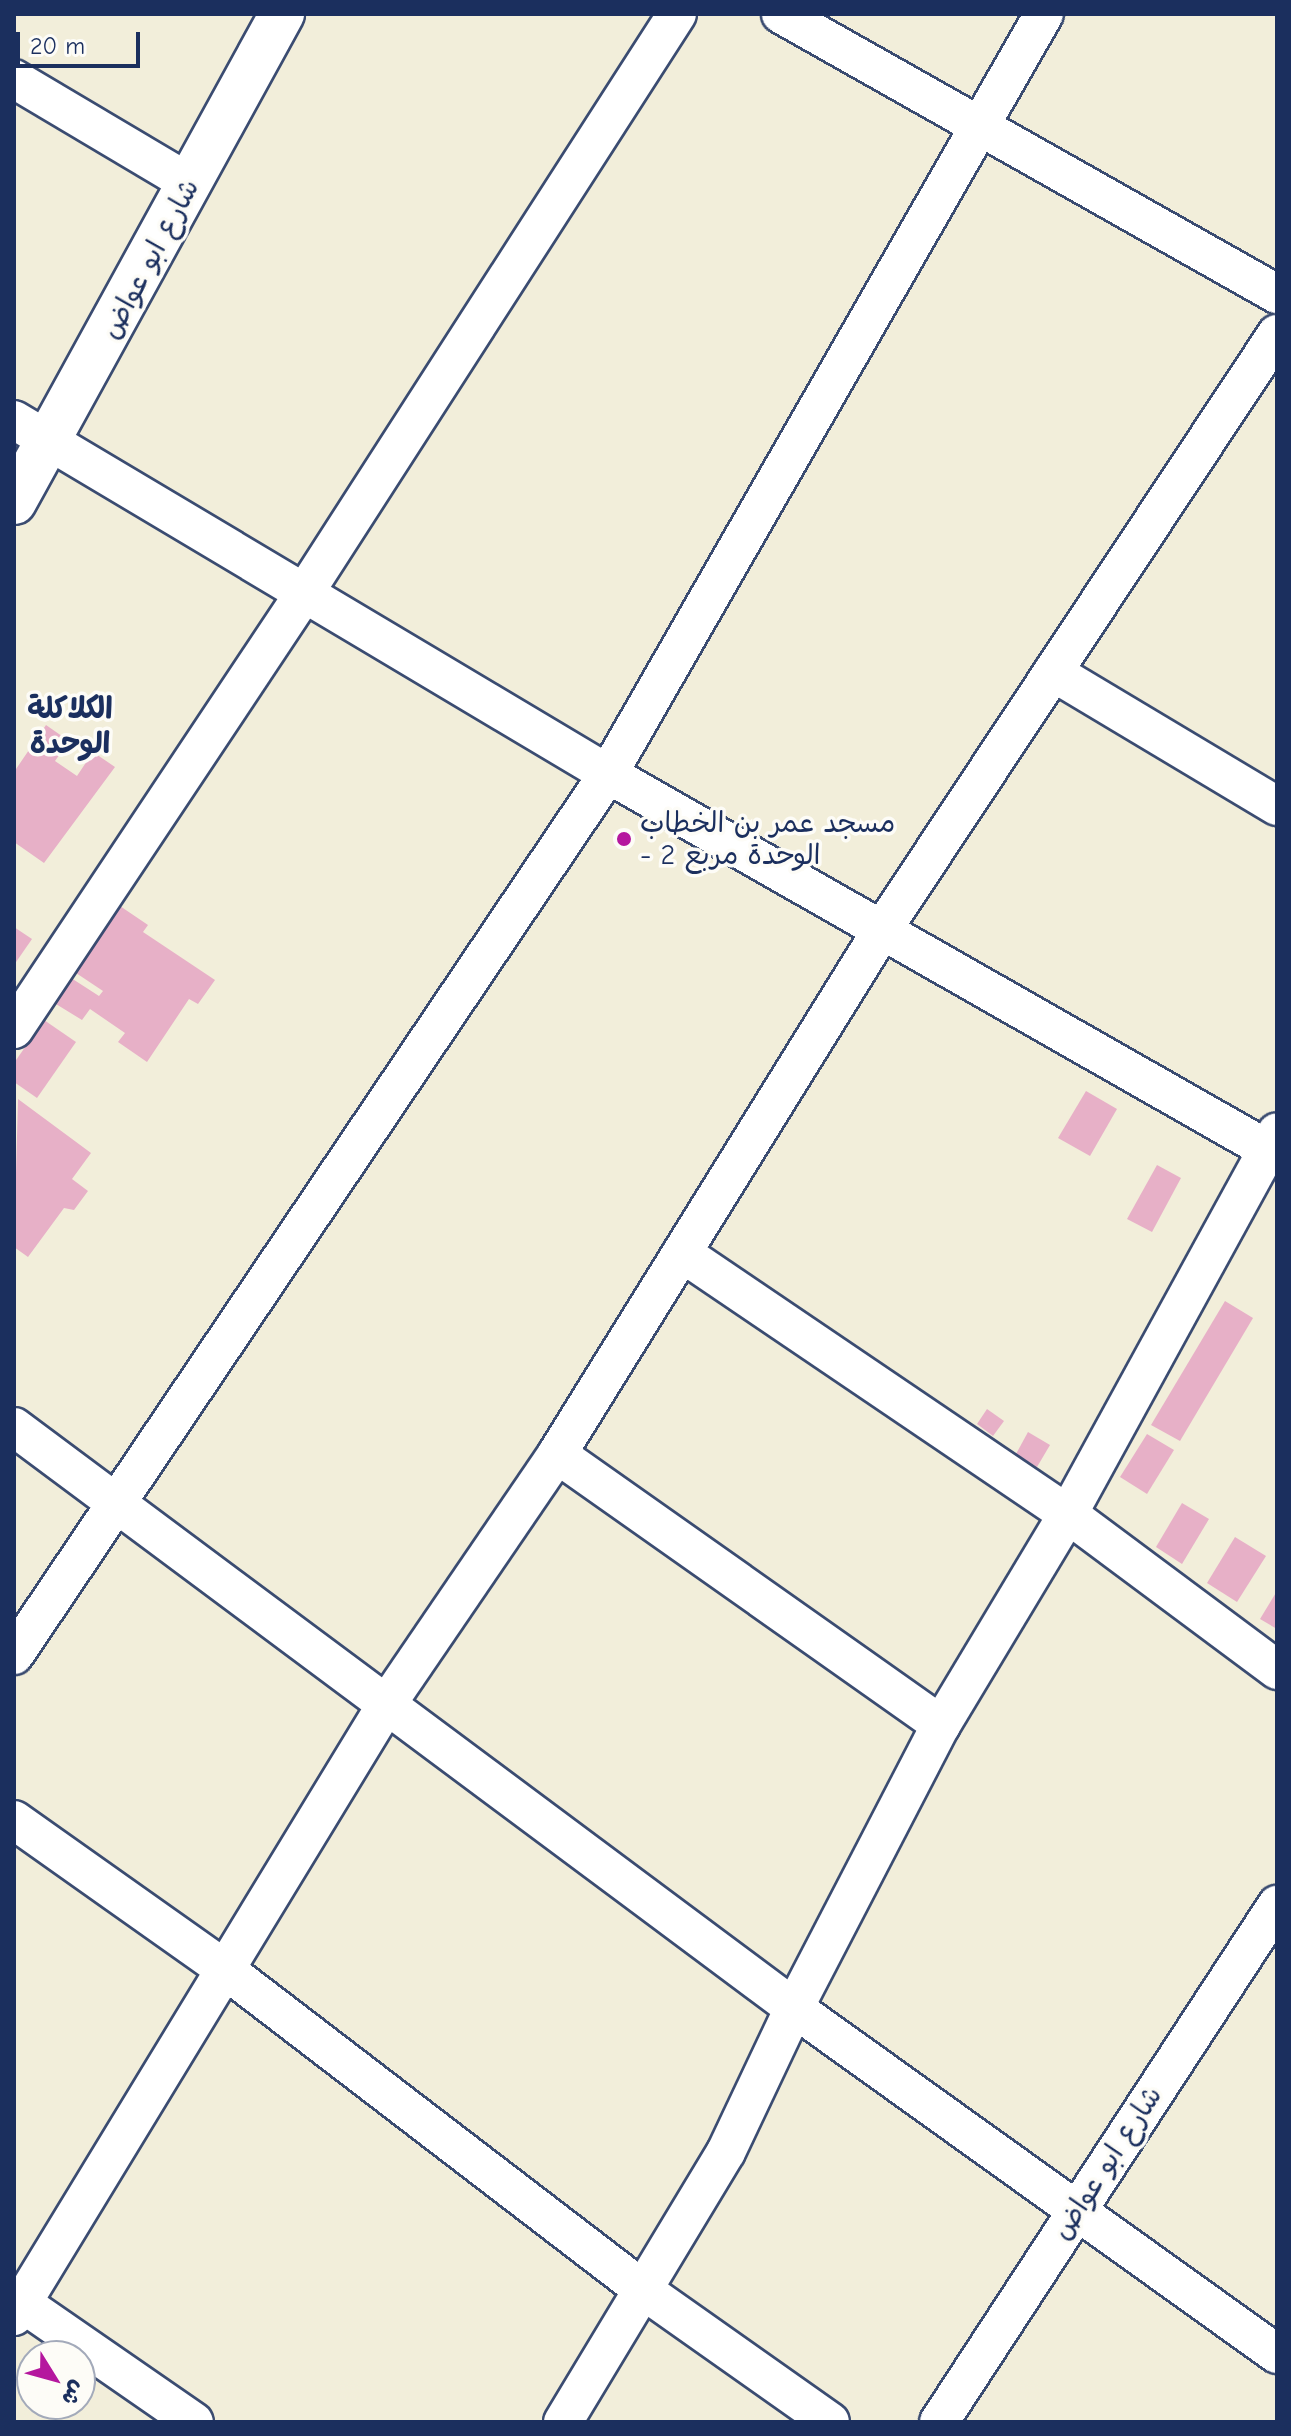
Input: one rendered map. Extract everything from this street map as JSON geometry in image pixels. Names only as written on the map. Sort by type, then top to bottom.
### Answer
[{"type":"street","name":"شارع ابو عواض","points":[[14,502],[51,443],[282,14]]},
{"type":"street","points":[[14,1029],[305,592],[677,14]]},
{"type":"street","points":[[781,14],[981,123],[1277,294]]},
{"type":"street","points":[[14,1655],[121,1502],[608,774],[1044,14]]},
{"type":"street","points":[[14,79],[191,184]]},
{"type":"street","points":[[194,2422],[18,2309],[227,1971],[388,1702],[557,1454],[882,930],[1277,334]]},
{"type":"street","points":[[14,420],[608,774],[882,930],[1274,1145],[1068,1514],[941,1725],[794,2008],[726,2152],[646,2292],[563,2422]]},
{"type":"street","points":[[1053,672],[1277,806]]},
{"type":"street","points":[[682,1253],[1068,1514],[1277,1670]]},
{"type":"street","points":[[14,1427],[121,1502],[794,2008],[1277,2354]]},
{"type":"street","points":[[557,1454],[941,1725]]},
{"type":"street","points":[[14,1820],[227,1971],[646,2292],[830,2422]]},
{"type":"street","name":"شارع ابو عواض","points":[[939,2422],[1277,1905]]},
{"type":"building","points":[[46,725],[69,741],[55,761],[77,776],[93,752],[115,767],[44,863],[14,842],[14,772]]},
{"type":"building","points":[[117,904],[148,925],[143,932],[215,980],[198,1004],[189,999],[147,1062],[118,1042],[125,1033],[90,1009],[82,1020],[51,1001],[68,976],[99,996],[103,991],[70,969]]},
{"type":"building","points":[[14,927],[32,939],[14,965]]},
{"type":"building","points":[[44,1020],[76,1042],[37,1098],[14,1082],[14,1063]]},
{"type":"building","points":[[1086,1091],[1117,1109],[1090,1156],[1058,1138]]},
{"type":"building","points":[[18,1099],[91,1153],[72,1179],[88,1191],[74,1210],[64,1208],[28,1257],[14,1247]]},
{"type":"building","points":[[1157,1165],[1181,1178],[1152,1232],[1127,1219]]},
{"type":"building","points":[[1225,1301],[1253,1318],[1180,1441],[1151,1425]]},
{"type":"building","points":[[987,1409],[1004,1421],[993,1436],[977,1424]]},
{"type":"building","points":[[1028,1432],[1050,1445],[1037,1467],[1016,1454]]},
{"type":"building","points":[[1147,1434],[1174,1450],[1147,1494],[1120,1477]]},
{"type":"building","points":[[1182,1503],[1209,1519],[1182,1564],[1156,1547]]},
{"type":"building","points":[[1235,1537],[1266,1556],[1237,1602],[1207,1583]]},
{"type":"building","points":[[1277,1591],[1277,1629],[1260,1619]]},
{"type":"place","name":"مسجد عمر بن الخطاب - الوحدة مربع 2","points":[[624,839]]},
{"type":"district","name":"الكلاكلة الوحدة","points":[[70,726]]}]
